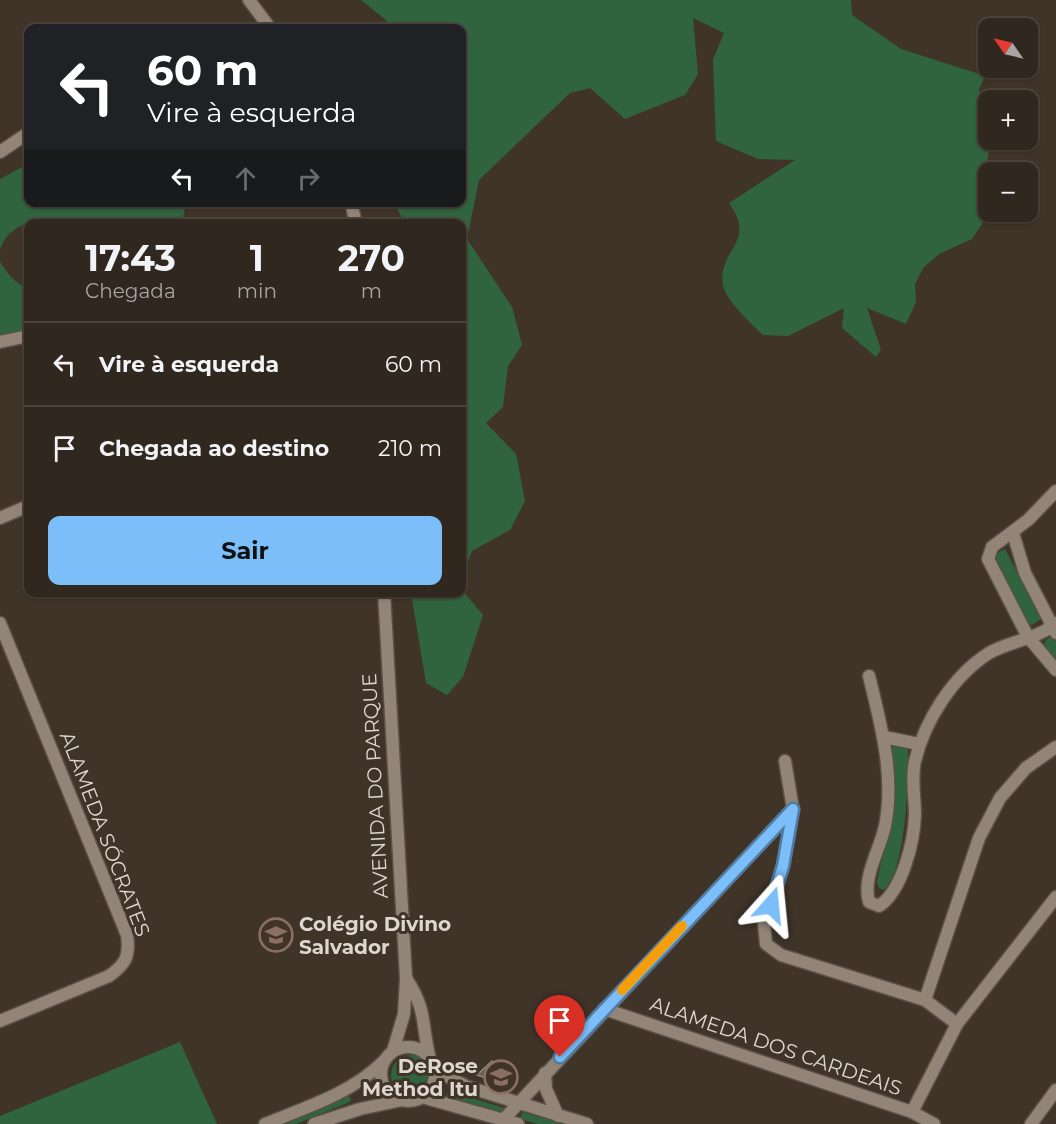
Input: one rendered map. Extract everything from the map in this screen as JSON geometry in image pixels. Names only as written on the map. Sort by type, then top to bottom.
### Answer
[{"type":"street","points":[[249,0],[267,24]]},
{"type":"street","points":[[0,152],[24,136]]},
{"type":"street","points":[[0,342],[24,337]]},
{"type":"street","points":[[1056,491],[1013,533],[992,548],[988,559],[1028,637],[1056,670]]},
{"type":"street","points":[[0,518],[24,508]]},
{"type":"street","points":[[868,676],[884,737],[888,776],[885,825],[866,891],[869,902],[879,906],[889,900],[902,878],[915,817],[913,770],[932,714],[963,676],[989,654],[1054,628],[1025,573],[1013,533]]},
{"type":"street","name":"AVENIDA DO PARQUE","points":[[384,597],[406,978],[404,1014],[393,1051]]},
{"type":"street","name":"ALAMEDA SÓCRATES","points":[[0,623],[127,935],[130,953],[123,966],[109,976],[0,1021]]},
{"type":"street","points":[[884,737],[920,744]]},
{"type":"street","points":[[925,1000],[978,838],[1000,798],[1026,768],[1056,747]]},
{"type":"street","points":[[785,761],[793,809],[783,866],[764,924],[766,944],[781,955],[925,1000],[957,1024]]},
{"type":"street","points":[[503,1120],[517,1102],[793,809]]},
{"type":"street","points":[[912,1113],[957,1024],[1056,897]]},
{"type":"street","name":"AVENIDA DO PARQUE","points":[[406,978],[419,999],[425,1022],[429,1055]]},
{"type":"street","name":"ALAMEDA DOS CARDEAIS","points":[[604,1009],[912,1113],[934,1124]]},
{"type":"street","points":[[265,1124],[344,1092],[373,1073],[393,1051],[412,1047],[429,1055],[435,1070],[435,1080],[422,1097]]},
{"type":"street","points":[[384,1061],[382,1081],[393,1096],[402,1100]]},
{"type":"street","points":[[435,1070],[468,1087],[586,1124]]},
{"type":"street","points":[[545,1073],[546,1089],[558,1116]]},
{"type":"street","points":[[1031,1124],[1056,1090]]},
{"type":"street","points":[[314,1124],[360,1108],[422,1097],[518,1124]]},
{"type":"green space","points":[[361,0],[851,0],[852,15],[901,49],[978,74],[978,78],[984,78],[978,90],[978,150],[989,150],[987,162],[978,162],[978,222],[983,222],[972,239],[939,254],[923,268],[915,284],[916,302],[906,324],[867,308],[881,350],[876,357],[842,328],[844,308],[788,336],[763,335],[733,304],[723,285],[725,263],[735,246],[739,228],[737,217],[729,203],[795,160],[758,159],[716,141],[713,60],[724,33],[693,18],[698,74],[685,95],[625,119],[590,88],[570,93],[479,180],[467,239],[512,307],[522,345],[508,366],[503,407],[486,423],[516,454],[525,501],[510,530],[472,551],[466,567],[466,219],[403,219],[396,207],[466,207],[466,24],[388,24]]},
{"type":"green space","points":[[24,166],[24,207],[185,207],[183,219],[24,219],[24,225],[12,231],[0,250],[0,179]]},
{"type":"green space","points":[[0,261],[11,277],[24,286],[24,339],[0,343]]},
{"type":"green space","points":[[1005,549],[1041,619],[1032,625],[1027,623],[996,558],[999,552]]},
{"type":"green space","points":[[466,595],[483,615],[463,677],[447,695],[426,683],[412,597],[466,597]]},
{"type":"green space","points":[[1048,638],[1053,638],[1056,642],[1056,661],[1042,646]]},
{"type":"green space","points":[[901,744],[908,748],[905,823],[897,864],[884,890],[879,888],[877,882],[890,820],[890,752],[894,745]]},
{"type":"green space","points":[[180,1042],[217,1124],[0,1124],[0,1116]]},
{"type":"green space","points":[[411,1055],[419,1056],[425,1061],[430,1067],[430,1083],[425,1089],[419,1094],[411,1095],[403,1094],[397,1089],[392,1083],[391,1075],[392,1067],[397,1061],[403,1056]]},
{"type":"green space","points":[[449,1089],[507,1109],[501,1115],[445,1100]]},
{"type":"green space","points":[[348,1095],[350,1102],[296,1124],[278,1124]]},
{"type":"green space","points":[[522,1112],[565,1124],[538,1124],[520,1119]]},
{"type":"building","points":[[492,1061],[508,1075],[501,1083],[477,1075]]},
{"type":"slow traffic","points":[[622,990],[682,926]]},
{"type":"place","name":"Colégio Divino Salvador","points":[[276,935]]},
{"type":"place","name":"DeRose Method Itu","points":[[501,1077]]},
{"type":"route","points":[[560,1057],[793,809],[783,866],[771,905]]}]
